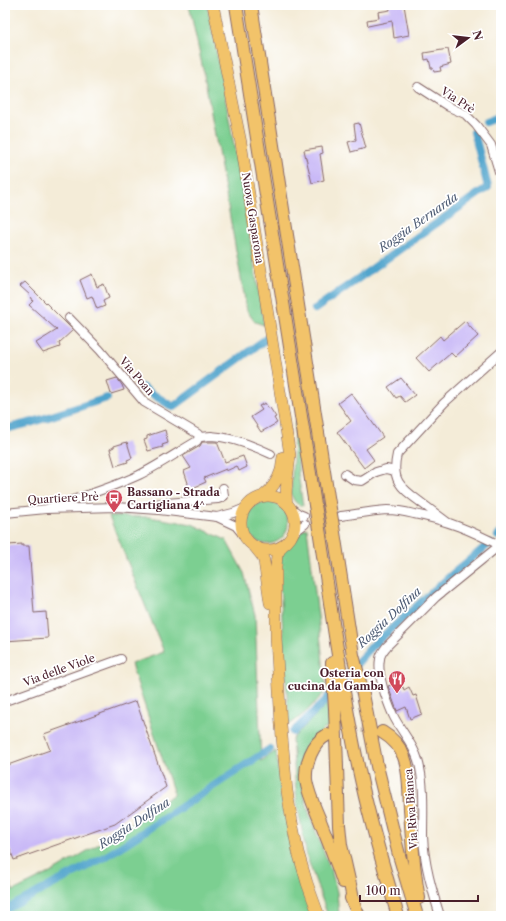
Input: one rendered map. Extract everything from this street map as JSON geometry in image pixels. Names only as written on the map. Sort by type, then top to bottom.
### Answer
[{"type":"highway","points":[[236,5],[303,432],[308,513],[326,621],[336,673],[345,698],[357,763],[366,801],[398,916]]},
{"type":"highway","points":[[251,5],[353,655],[363,694],[377,766],[388,811],[417,916]]},
{"type":"highway","points":[[308,513],[319,529],[336,673],[335,708],[339,825],[341,845],[356,910]]},
{"type":"highway","points":[[382,732],[389,736],[399,747],[404,757],[409,784],[414,871],[423,916]]},
{"type":"highway","points":[[327,735],[317,744],[310,757],[306,770],[306,782],[312,802],[345,887],[356,910]]},
{"type":"main road","name":"Nuova Gasparona","points":[[213,5],[241,143],[290,455],[286,490],[289,506],[294,516],[295,525],[293,533]]},
{"type":"main road","name":"Nuova Gasparona","points":[[245,508],[256,498],[263,496],[273,485],[281,470],[286,433]]},
{"type":"main road","points":[[263,496],[276,497],[289,506]]},
{"type":"main road","points":[[245,508],[242,515],[242,530],[245,537],[262,556],[264,561],[276,638]]},
{"type":"main road","points":[[293,533],[282,546],[277,555],[276,567],[276,638],[281,726],[287,791],[292,822],[298,852],[319,916]]},
{"type":"main road","points":[[253,546],[262,550],[272,550],[282,546]]},
{"type":"street","name":"Via Prè","points":[[418,87],[449,107],[465,114],[476,125],[491,145],[501,178]]},
{"type":"street","name":"Via Poan","points":[[69,318],[100,350],[144,402],[198,434],[199,437]]},
{"type":"street","points":[[447,522],[407,492],[400,484],[395,471],[397,454],[444,403],[501,352]]},
{"type":"street","points":[[46,509],[104,490],[140,474],[197,441],[199,437],[211,436],[230,439],[271,454]]},
{"type":"street","points":[[345,474],[354,480],[362,482],[376,472],[386,469],[395,471]]},
{"type":"street","points":[[143,509],[153,504],[218,499],[224,496],[223,488]]},
{"type":"street","points":[[410,513],[413,496]]},
{"type":"street","points":[[289,506],[299,514],[308,513]]},
{"type":"street","name":"Quartiere Prè","points":[[5,513],[46,509],[116,507],[159,510],[217,517],[236,526],[245,537]]},
{"type":"street","name":"Quartiere Prè","points":[[217,517],[245,508]]},
{"type":"street","points":[[341,516],[388,510],[410,513],[434,518],[467,529],[500,546]]},
{"type":"street","points":[[293,533],[308,513]]},
{"type":"street","name":"Via Riva Bianca","points":[[440,916],[431,889],[423,837],[423,798],[418,760],[407,737],[393,715],[379,672],[380,658],[382,652],[387,646],[436,596],[500,546]]},
{"type":"street","name":"Via delle Viole","points":[[5,701],[121,659]]},
{"type":"green space","points":[[189,5],[207,5],[223,85],[264,325],[255,322],[247,311],[204,74]]},
{"type":"green space","points":[[295,422],[298,442],[298,473],[303,506],[295,502],[291,494]]},
{"type":"green space","points":[[263,502],[271,502],[279,505],[285,511],[288,523],[285,535],[279,541],[271,544],[263,544],[255,541],[249,535],[246,527],[246,519],[249,511],[255,505]]},
{"type":"green space","points":[[109,516],[149,517],[192,524],[226,540],[244,573],[255,615],[261,761],[276,751],[281,795],[298,873],[313,916],[5,916],[6,871],[13,891],[52,872],[129,826],[174,794],[131,664],[164,652]]},
{"type":"green space","points":[[307,528],[326,691],[305,713],[289,725],[279,570],[282,550],[292,542],[301,531]]},
{"type":"green space","points":[[327,704],[330,725],[309,744],[302,761],[302,783],[311,819],[332,873],[337,892],[339,916],[328,916],[307,857],[297,803],[292,739]]},
{"type":"building","points":[[389,5],[404,5],[409,35],[394,38],[392,21],[368,26],[367,20],[379,18],[378,12],[390,10]]},
{"type":"building","points":[[448,49],[451,64],[440,67],[441,71],[434,72],[433,68],[431,68],[429,59],[425,60],[424,53]]},
{"type":"building","points":[[359,123],[366,148],[351,152],[348,142],[356,140],[354,124]]},
{"type":"building","points":[[322,147],[323,153],[320,154],[324,180],[312,183],[304,150]]},
{"type":"building","points":[[92,274],[97,287],[104,284],[109,298],[103,301],[105,306],[97,309],[92,296],[87,298],[80,280]]},
{"type":"building","points":[[25,282],[73,330],[59,343],[60,347],[43,353],[36,343],[57,330],[29,305],[33,301],[30,297],[31,296],[20,286]]},
{"type":"building","points":[[465,321],[478,336],[455,357],[451,353],[429,372],[416,358],[440,336],[443,340]]},
{"type":"building","points":[[117,378],[124,390],[111,394],[107,381]]},
{"type":"building","points":[[401,378],[415,395],[405,402],[400,396],[396,398],[388,387]]},
{"type":"building","points":[[351,393],[383,437],[366,449],[374,460],[364,468],[337,432],[351,421],[338,403]]},
{"type":"building","points":[[265,403],[276,417],[274,418],[277,423],[261,432],[251,417],[262,410],[259,406]]},
{"type":"building","points":[[165,430],[168,443],[162,445],[163,447],[148,451],[144,440],[147,439],[147,436]]},
{"type":"building","points":[[127,442],[132,458],[127,460],[128,462],[115,466],[110,449],[114,446]]},
{"type":"building","points":[[202,442],[217,442],[225,462],[243,456],[247,467],[239,471],[237,466],[226,471],[226,469],[204,478],[206,482],[184,492],[188,483],[184,471],[191,468],[183,456],[200,446]]},
{"type":"building","points":[[22,544],[22,546],[29,546],[34,613],[46,612],[48,638],[5,641],[5,547],[8,547],[8,545]]},
{"type":"building","points":[[398,683],[399,688],[403,687],[404,690],[409,687],[413,696],[416,695],[422,714],[410,719],[406,707],[397,711],[388,686]]},
{"type":"building","points":[[136,701],[166,787],[115,824],[14,860],[5,836],[5,766],[50,750],[44,734]]},
{"type":"waterway","name":"Roggia Bernarda","points":[[486,122],[501,116]]},
{"type":"waterway","name":"Roggia Bernarda","points":[[315,309],[488,187],[474,132]]},
{"type":"waterway","name":"Roggia Bernarda","points":[[141,387],[173,407],[266,339]]},
{"type":"waterway","name":"Roggia Bernarda","points":[[5,429],[33,422],[107,398]]},
{"type":"waterway","name":"Roggia Dolfina","points":[[498,536],[501,533]]},
{"type":"waterway","name":"Roggia Dolfina","points":[[293,732],[325,701],[372,646],[490,543]]},
{"type":"waterway","name":"Roggia Dolfina","points":[[5,910],[108,855],[270,749]]},
{"type":"tunnel","points":[[327,735],[353,727],[365,727],[379,731]]},
{"type":"place","name":"Bassano - Strada Cartigliana 4^","points":[[114,513]]},
{"type":"place","name":"Osteria con cucina da Gamba","points":[[397,694]]}]
